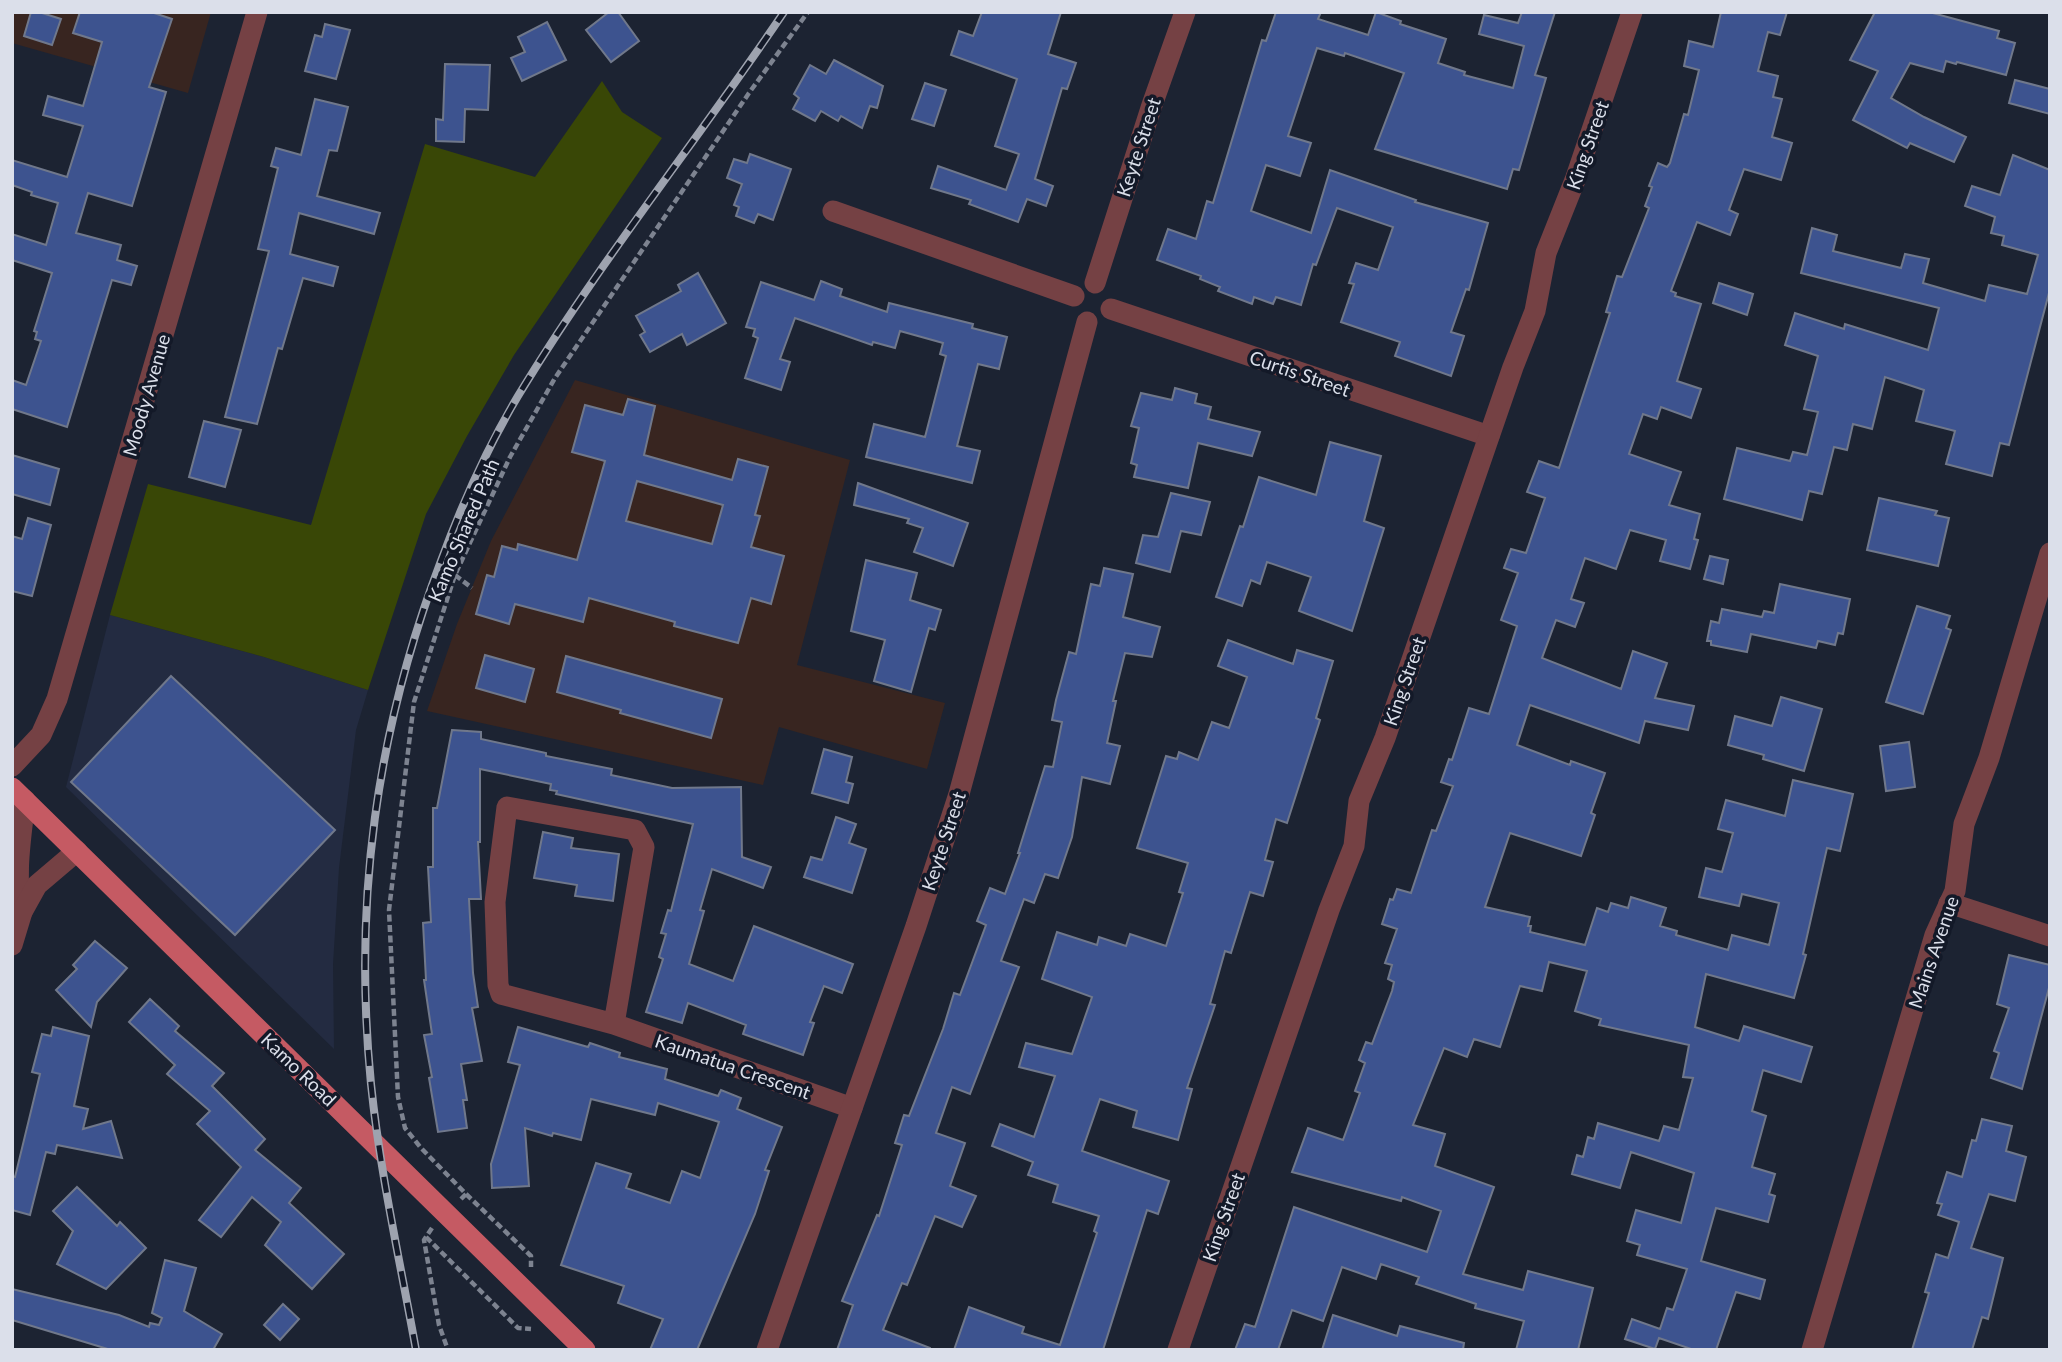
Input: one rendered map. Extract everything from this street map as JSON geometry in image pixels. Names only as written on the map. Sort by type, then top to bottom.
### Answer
[{"type":"main road","name":"Kamo Road","points":[[18,794],[585,1350]]},
{"type":"street","name":"Moody Avenue","points":[[12,766],[41,735],[57,699],[257,12]]},
{"type":"street","name":"Keyte Street","points":[[1095,283],[1185,12]]},
{"type":"street","name":"King Street","points":[[1178,1350],[1324,923],[1350,857],[1359,801],[1385,737],[1535,311],[1546,253],[1576,180],[1632,12]]},
{"type":"street","points":[[833,211],[1074,296]]},
{"type":"street","points":[[1095,283],[1107,289],[1112,302],[1111,309],[1102,321],[1081,320],[1073,309],[1074,296],[1083,286],[1095,283]]},
{"type":"street","name":"Curtis Street","points":[[1111,309],[1489,436]]},
{"type":"street","name":"Keyte Street","points":[[767,1350],[959,794],[1087,322]]},
{"type":"street","name":"Mains Avenue","points":[[1812,1350],[1935,935],[1959,872],[1964,824],[1989,758],[2050,554]]},
{"type":"street","points":[[18,794],[18,891],[22,912]]},
{"type":"street","name":"Kaumatua Crescent","points":[[614,1024],[644,847],[635,830],[507,807],[495,902],[498,985],[501,993],[614,1024],[852,1108]]},
{"type":"street","points":[[12,945],[22,912],[37,885],[77,851]]},
{"type":"street","points":[[1949,903],[2050,936]]},
{"type":"path","name":"Kamo Shared Path","points":[[531,1265],[531,1256],[466,1194],[405,1128],[398,1097],[389,910],[414,702],[455,575],[510,457],[555,378],[749,93],[808,12]]},
{"type":"path","points":[[455,575],[472,588]]},
{"type":"path","points":[[460,1200],[466,1194]]},
{"type":"path","points":[[433,1227],[424,1240],[439,1325],[448,1350]]},
{"type":"path","points":[[426,1237],[518,1328],[530,1329]]},
{"type":"shaded area","points":[[12,12],[211,12],[188,93],[12,43]]},
{"type":"shaded area","points":[[575,380],[850,460],[797,665],[945,703],[927,769],[779,727],[763,785],[427,711],[457,624],[491,541]]},
{"type":"shaded area","points":[[110,615],[264,657],[368,690],[356,730],[339,868],[333,964],[334,1049],[66,787]]},
{"type":"green space","points":[[602,81],[622,112],[662,138],[514,355],[467,436],[426,514],[368,690],[264,657],[110,615],[148,484],[311,525],[425,144],[535,177]]},
{"type":"building","points":[[31,12],[61,19],[52,45],[24,36]]},
{"type":"building","points":[[80,12],[151,12],[172,19],[149,87],[166,92],[132,206],[88,193],[76,233],[121,245],[117,260],[137,266],[131,285],[112,280],[67,427],[12,409],[12,380],[26,385],[41,341],[35,339],[37,332],[34,331],[52,273],[12,260],[12,234],[46,245],[58,203],[31,195],[32,192],[12,185],[12,160],[67,177],[83,126],[43,115],[48,96],[83,106],[102,42],[73,33]]},
{"type":"building","points":[[609,12],[618,12],[639,41],[611,62],[586,30]]},
{"type":"building","points":[[982,12],[1061,12],[1048,54],[1076,63],[1067,89],[1062,88],[1035,179],[1053,186],[1046,206],[1027,199],[1018,222],[969,204],[971,200],[931,188],[938,166],[1006,190],[1019,154],[995,146],[1017,79],[951,55],[959,31],[973,36]]},
{"type":"building","points":[[1276,12],[1321,12],[1318,19],[1368,35],[1376,12],[1401,21],[1400,24],[1446,39],[1438,63],[1465,72],[1464,75],[1513,88],[1524,46],[1479,34],[1484,15],[1518,23],[1522,12],[1555,12],[1535,75],[1546,78],[1519,170],[1513,169],[1507,189],[1375,149],[1404,73],[1345,53],[1344,56],[1317,48],[1288,136],[1311,143],[1300,176],[1266,165],[1251,211],[1311,233],[1330,170],[1416,200],[1415,202],[1488,223],[1469,290],[1466,289],[1451,332],[1464,336],[1451,376],[1395,356],[1400,342],[1341,322],[1354,284],[1349,283],[1356,263],[1378,270],[1393,227],[1337,208],[1316,265],[1313,264],[1301,305],[1276,297],[1273,304],[1254,297],[1252,304],[1218,291],[1220,287],[1200,279],[1201,276],[1157,260],[1168,229],[1196,239],[1207,201],[1213,203],[1262,40],[1266,41]]},
{"type":"building","points":[[1721,12],[1787,12],[1780,35],[1768,32],[1758,71],[1778,76],[1773,97],[1782,99],[1772,137],[1792,143],[1781,180],[1744,169],[1729,210],[1738,214],[1730,235],[1697,222],[1671,291],[1676,293],[1675,296],[1701,304],[1677,381],[1701,389],[1691,418],[1661,407],[1657,419],[1643,414],[1629,454],[1681,472],[1669,505],[1700,514],[1694,539],[1698,540],[1690,569],[1660,561],[1666,540],[1630,530],[1616,569],[1585,558],[1571,599],[1584,603],[1575,627],[1556,620],[1542,658],[1621,689],[1633,651],[1667,663],[1655,698],[1694,706],[1688,730],[1645,721],[1639,743],[1530,705],[1517,745],[1570,765],[1571,761],[1605,773],[1591,813],[1595,815],[1581,856],[1510,833],[1485,907],[1530,917],[1530,932],[1585,945],[1597,908],[1608,912],[1611,903],[1628,908],[1631,897],[1666,908],[1660,926],[1677,931],[1676,935],[1728,950],[1732,935],[1769,945],[1779,903],[1742,894],[1739,906],[1699,897],[1706,868],[1722,872],[1733,833],[1718,829],[1726,800],[1785,816],[1793,780],[1853,794],[1840,851],[1827,848],[1803,954],[1806,955],[1794,998],[1706,974],[1695,1027],[1739,1041],[1744,1026],[1812,1047],[1801,1082],[1763,1070],[1752,1111],[1766,1116],[1752,1167],[1775,1174],[1769,1194],[1775,1196],[1768,1222],[1716,1208],[1701,1261],[1765,1280],[1760,1299],[1736,1292],[1716,1350],[1694,1350],[1659,1338],[1655,1349],[1625,1339],[1632,1319],[1660,1329],[1667,1308],[1673,1310],[1687,1269],[1637,1255],[1640,1245],[1627,1241],[1636,1210],[1681,1223],[1694,1173],[1631,1152],[1620,1188],[1572,1174],[1577,1155],[1583,1157],[1588,1137],[1594,1139],[1598,1123],[1659,1141],[1664,1126],[1679,1130],[1693,1078],[1683,1077],[1689,1045],[1599,1025],[1601,1019],[1575,1011],[1587,971],[1549,962],[1542,991],[1520,986],[1500,1047],[1474,1039],[1467,1057],[1444,1048],[1413,1125],[1445,1134],[1435,1166],[1494,1187],[1463,1274],[1523,1290],[1528,1271],[1593,1288],[1578,1350],[1516,1350],[1524,1321],[1475,1308],[1476,1304],[1416,1284],[1419,1277],[1381,1264],[1376,1279],[1342,1267],[1323,1321],[1292,1310],[1278,1350],[1235,1350],[1245,1324],[1255,1327],[1294,1207],[1427,1252],[1441,1211],[1402,1197],[1401,1201],[1292,1172],[1308,1128],[1343,1140],[1360,1093],[1355,1091],[1365,1063],[1359,1060],[1366,1042],[1372,1044],[1394,982],[1388,979],[1392,965],[1385,963],[1397,929],[1382,924],[1390,899],[1393,900],[1397,889],[1411,893],[1432,830],[1436,831],[1453,786],[1441,782],[1449,759],[1452,760],[1469,708],[1489,714],[1517,626],[1501,620],[1518,573],[1504,568],[1511,549],[1526,553],[1545,498],[1527,492],[1539,461],[1559,468],[1610,313],[1606,312],[1617,276],[1622,277],[1649,208],[1645,206],[1652,187],[1649,186],[1658,163],[1667,167],[1670,163],[1684,114],[1688,115],[1699,70],[1684,66],[1689,41],[1713,47]]},
{"type":"building","points":[[1875,12],[1929,12],[1999,31],[1997,38],[2015,43],[2006,75],[1957,62],[1946,61],[1943,72],[1910,63],[1891,98],[1966,137],[1954,162],[1910,143],[1907,148],[1853,120],[1878,71],[1850,60]]},
{"type":"building","points":[[547,22],[566,60],[522,81],[511,58],[525,52],[518,37]]},
{"type":"building","points":[[325,24],[350,30],[336,79],[305,71],[315,35],[322,37]]},
{"type":"building","points":[[834,60],[883,86],[877,108],[870,106],[862,128],[841,116],[838,121],[821,111],[815,121],[793,109],[799,98],[794,94],[810,65],[826,74]]},
{"type":"building","points":[[445,64],[490,65],[488,110],[465,109],[464,142],[436,141],[436,119],[443,120]]},
{"type":"building","points":[[2015,80],[2050,89],[2050,114],[2009,103]]},
{"type":"building","points":[[925,83],[946,90],[934,126],[912,119]]},
{"type":"building","points":[[315,99],[348,107],[337,151],[329,150],[317,196],[380,213],[374,234],[299,213],[290,254],[338,267],[333,286],[303,278],[282,349],[278,348],[257,424],[225,417],[269,251],[258,249],[278,168],[271,166],[276,148],[301,155]]},
{"type":"building","points":[[750,154],[791,169],[773,220],[758,214],[754,223],[736,216],[739,207],[734,205],[742,184],[727,178],[734,159],[747,163]]},
{"type":"building","points":[[2013,155],[2050,170],[2050,289],[2009,445],[2000,443],[1992,476],[1946,464],[1955,431],[1916,421],[1924,390],[1885,377],[1872,429],[1853,424],[1847,450],[1834,447],[1822,494],[1809,491],[1802,520],[1724,499],[1737,448],[1790,461],[1793,452],[1807,455],[1818,412],[1804,409],[1818,356],[1785,345],[1795,313],[1844,329],[1845,324],[1928,350],[1939,308],[1801,273],[1812,228],[1837,235],[1833,251],[1901,268],[1905,254],[1929,259],[1923,283],[1985,301],[1989,285],[2027,294],[2038,255],[2002,245],[2004,236],[1991,233],[1995,217],[1965,206],[1972,186],[2000,195]]},
{"type":"building","points":[[698,273],[726,323],[687,345],[682,334],[650,352],[640,335],[645,332],[636,316],[681,291],[678,285]]},
{"type":"building","points":[[821,281],[842,289],[840,296],[887,312],[889,303],[973,324],[972,328],[1007,337],[999,369],[978,364],[957,446],[980,451],[972,483],[866,457],[874,424],[925,437],[946,356],[940,354],[943,343],[900,331],[895,348],[873,342],[872,345],[795,318],[780,359],[790,362],[781,390],[745,378],[758,338],[753,336],[755,329],[746,327],[761,282],[814,300]]},
{"type":"building","points":[[1719,283],[1753,294],[1747,315],[1713,303]]},
{"type":"building","points":[[1175,388],[1197,394],[1195,403],[1211,407],[1208,419],[1260,432],[1252,456],[1198,443],[1188,488],[1134,477],[1137,465],[1131,463],[1139,428],[1131,426],[1141,393],[1172,400]]},
{"type":"building","points":[[628,399],[655,406],[644,455],[732,480],[738,459],[768,467],[755,515],[760,516],[751,547],[784,556],[771,604],[751,598],[738,643],[674,626],[675,622],[589,598],[583,622],[515,604],[509,624],[476,614],[487,575],[494,577],[502,546],[517,550],[518,544],[577,560],[605,461],[572,452],[585,405],[623,415]],"holes":[[[637,481],[723,505],[712,544],[626,521]]]},
{"type":"building","points":[[204,421],[241,430],[225,487],[189,477]]},
{"type":"building","points":[[1330,442],[1381,456],[1364,521],[1384,528],[1352,631],[1299,611],[1311,577],[1267,562],[1260,584],[1251,580],[1242,606],[1216,597],[1259,477],[1316,495]]},
{"type":"building","points":[[12,455],[59,469],[50,505],[12,494]]},
{"type":"building","points":[[858,483],[968,523],[953,566],[914,552],[923,528],[907,523],[909,519],[854,505]]},
{"type":"building","points":[[1171,493],[1210,502],[1201,535],[1181,531],[1170,572],[1136,563],[1143,535],[1158,537]]},
{"type":"building","points":[[1879,498],[1937,511],[1935,515],[1949,518],[1938,566],[1867,550]]},
{"type":"building","points":[[28,518],[51,525],[32,596],[12,591],[12,536],[22,539]]},
{"type":"building","points":[[1710,556],[1728,560],[1723,584],[1704,579]]},
{"type":"building","points":[[866,560],[917,573],[910,600],[941,610],[935,630],[929,628],[911,692],[874,681],[885,640],[851,631]]},
{"type":"building","points":[[1104,568],[1133,574],[1123,617],[1160,627],[1152,657],[1125,653],[1113,701],[1116,701],[1107,743],[1120,746],[1110,784],[1082,777],[1072,837],[1058,878],[1045,874],[1034,903],[1024,899],[1001,961],[1019,967],[970,1094],[952,1087],[936,1133],[965,1143],[950,1186],[976,1196],[962,1227],[935,1216],[907,1285],[902,1283],[883,1330],[930,1350],[837,1350],[853,1305],[842,1301],[877,1215],[879,1216],[902,1145],[895,1143],[904,1115],[909,1116],[954,993],[960,995],[986,925],[977,921],[990,888],[1005,894],[1045,766],[1053,767],[1062,722],[1052,720],[1056,700],[1069,652],[1076,654],[1091,584],[1100,586]]},
{"type":"building","points":[[1780,584],[1850,599],[1843,634],[1838,633],[1835,645],[1818,641],[1816,648],[1751,634],[1747,652],[1711,645],[1711,641],[1707,641],[1711,621],[1719,623],[1722,609],[1762,617],[1764,611],[1774,613]]},
{"type":"building","points":[[1917,606],[1950,616],[1946,628],[1951,630],[1923,714],[1886,702]]},
{"type":"building","points":[[1228,640],[1293,664],[1297,650],[1333,661],[1316,718],[1320,720],[1287,823],[1276,819],[1265,860],[1273,862],[1263,896],[1250,892],[1231,953],[1225,951],[1210,1004],[1215,1005],[1187,1088],[1192,1089],[1178,1140],[1133,1127],[1137,1111],[1100,1099],[1082,1151],[1169,1181],[1158,1214],[1147,1210],[1103,1350],[954,1350],[969,1307],[1024,1327],[1022,1333],[1060,1345],[1097,1233],[1094,1231],[1099,1216],[1053,1202],[1058,1185],[1028,1175],[1033,1162],[992,1146],[1000,1124],[1034,1137],[1055,1076],[1019,1067],[1026,1043],[1072,1054],[1092,997],[1042,979],[1057,932],[1097,945],[1099,937],[1126,946],[1130,934],[1166,946],[1183,893],[1179,892],[1188,863],[1137,848],[1166,756],[1177,759],[1179,752],[1198,760],[1212,722],[1229,728],[1247,677],[1218,666]]},
{"type":"building","points":[[485,655],[534,669],[525,702],[476,688]]},
{"type":"building","points":[[566,656],[722,699],[711,738],[557,692]]},
{"type":"building","points":[[171,676],[335,830],[235,935],[71,782]]},
{"type":"building","points":[[1781,697],[1822,709],[1804,771],[1763,759],[1764,755],[1728,745],[1735,716],[1772,726]]},
{"type":"building","points":[[452,730],[481,732],[481,739],[612,769],[611,775],[672,788],[741,787],[742,857],[771,867],[763,888],[712,869],[700,910],[704,911],[689,964],[733,981],[754,926],[853,964],[842,993],[824,986],[810,1022],[814,1023],[803,1055],[743,1034],[746,1025],[688,1003],[682,1023],[646,1012],[663,959],[659,957],[666,934],[661,933],[668,910],[671,911],[693,824],[556,794],[557,791],[550,790],[551,784],[480,769],[478,842],[481,899],[469,899],[473,973],[478,1007],[472,1008],[482,1061],[461,1064],[467,1100],[463,1100],[467,1128],[438,1132],[424,1035],[432,1034],[424,980],[423,923],[431,922],[428,867],[433,867],[433,808],[437,808]]},
{"type":"building","points":[[1909,742],[1915,787],[1886,791],[1880,746]]},
{"type":"building","points":[[824,749],[852,757],[846,782],[853,784],[848,803],[812,793]]},
{"type":"building","points":[[836,817],[856,824],[849,843],[866,849],[852,893],[804,877],[811,857],[822,860]]},
{"type":"building","points":[[543,832],[573,838],[571,848],[619,854],[613,901],[575,896],[577,885],[534,878]]},
{"type":"building","points":[[95,941],[127,968],[97,1002],[91,1027],[56,990],[77,969],[73,965]]},
{"type":"building","points":[[2009,955],[2050,965],[2050,984],[2022,1089],[1991,1078],[1999,1053],[1994,1051],[2009,1008],[1997,1004]]},
{"type":"building","points":[[150,999],[179,1026],[175,1031],[224,1073],[212,1086],[265,1139],[255,1150],[301,1188],[289,1203],[344,1254],[312,1289],[265,1245],[281,1222],[252,1197],[221,1237],[199,1220],[241,1167],[197,1124],[210,1111],[167,1074],[175,1065],[129,1022]]},
{"type":"building","points":[[53,1027],[89,1036],[74,1106],[88,1109],[83,1129],[111,1121],[122,1158],[57,1145],[55,1154],[46,1152],[30,1215],[12,1210],[12,1176],[15,1177],[40,1074],[32,1072],[42,1034],[51,1036]]},
{"type":"building","points":[[518,1027],[588,1047],[590,1043],[620,1053],[619,1057],[667,1069],[665,1079],[718,1096],[721,1090],[741,1098],[737,1109],[782,1127],[765,1170],[769,1171],[755,1214],[697,1350],[650,1350],[663,1319],[618,1303],[624,1286],[561,1265],[596,1163],[631,1174],[626,1188],[670,1203],[682,1171],[700,1178],[719,1122],[658,1103],[655,1115],[591,1099],[581,1140],[553,1133],[552,1136],[525,1128],[529,1186],[492,1188],[491,1164],[520,1065],[508,1062]]},
{"type":"building","points":[[1982,1119],[2012,1126],[2006,1151],[2026,1157],[2015,1201],[1989,1194],[1971,1248],[2003,1258],[1988,1319],[1982,1317],[1972,1350],[1912,1350],[1929,1293],[1925,1292],[1936,1254],[1948,1258],[1959,1222],[1938,1215],[1942,1204],[1937,1203],[1947,1172],[1962,1177],[1972,1140],[1976,1141]]},
{"type":"building","points":[[77,1187],[117,1226],[120,1222],[146,1248],[106,1289],[57,1264],[73,1231],[53,1211]]},
{"type":"building","points":[[165,1260],[196,1268],[184,1311],[222,1334],[213,1350],[111,1350],[12,1320],[12,1289],[119,1315],[149,1327],[150,1323],[159,1325],[162,1318],[152,1313]]},
{"type":"building","points":[[283,1304],[299,1319],[280,1340],[264,1325]]},
{"type":"building","points":[[1333,1315],[1397,1336],[1400,1326],[1464,1343],[1463,1350],[1322,1350]]},
{"type":"railway","points":[[416,1350],[380,1151],[366,1016],[368,883],[375,818],[400,689],[449,540],[476,477],[518,396],[615,250],[784,12]]}]
